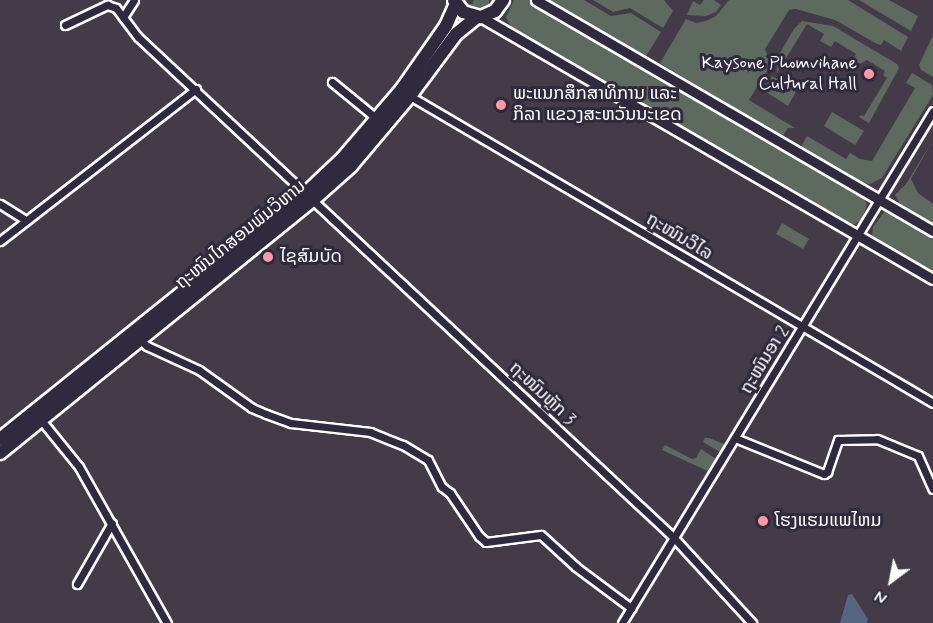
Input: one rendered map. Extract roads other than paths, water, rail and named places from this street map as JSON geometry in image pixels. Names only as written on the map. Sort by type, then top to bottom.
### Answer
[{"type":"highway","name":"ຖະໜົນໄກສອນພົມວິຫານ","points":[[3,441],[351,166],[410,96],[456,34],[479,17],[495,11],[503,0]]},
{"type":"highway","name":"ຖະໜົນໄກສອນພົມວິຫານ","points":[[311,196],[377,119],[446,26],[454,1]]},
{"type":"highway","points":[[454,1],[467,14],[479,17]]},
{"type":"highway","name":"ຖະໜົນໄກສອນພົມວິຫານ","points":[[3,441],[41,420],[140,340],[197,288]]},
{"type":"street","points":[[65,25],[107,5],[116,8],[123,17],[134,0]]},
{"type":"street","points":[[536,0],[933,231]]},
{"type":"street","name":"ຖະໜົນຫຼັກ 3","points":[[123,17],[138,37],[311,196],[673,537],[752,623]]},
{"type":"street","points":[[479,17],[933,279]]},
{"type":"street","points":[[332,82],[377,119]]},
{"type":"street","points":[[0,241],[196,89]]},
{"type":"street","name":"ຖະໜົນວິໄລ","points":[[410,96],[933,403]]},
{"type":"street","name":"ຖະໜົນອາ 2","points":[[622,623],[933,111]]},
{"type":"street","points":[[0,204],[27,220]]},
{"type":"street","points":[[140,340],[147,346],[200,370],[252,408],[266,414],[291,423],[370,432],[403,445],[428,460],[445,490],[450,493],[479,536],[486,542],[541,535],[576,567],[631,608]]},
{"type":"street","points":[[41,420],[79,467],[167,623]]},
{"type":"street","points":[[735,438],[824,474],[827,472],[838,440],[877,439],[918,456],[933,489]]},
{"type":"street","points":[[77,584],[112,523]]},
{"type":"water","points":[[852,594],[868,619],[867,623],[840,623],[848,595]]},
{"type":"place","name":"Kaysone Phomvihane Cultural Hall","points":[[869,74]]},
{"type":"place","name":"ພະແນກສຶກສາທິການ ແລະ ກິລາ ແຂວງສະຫວັນນະເຂດ","points":[[501,105]]},
{"type":"place","name":"ໄຊສົມບັດ","points":[[268,257]]},
{"type":"place","name":"ໂຮງແຮມແພໄຫມ","points":[[763,521]]}]
